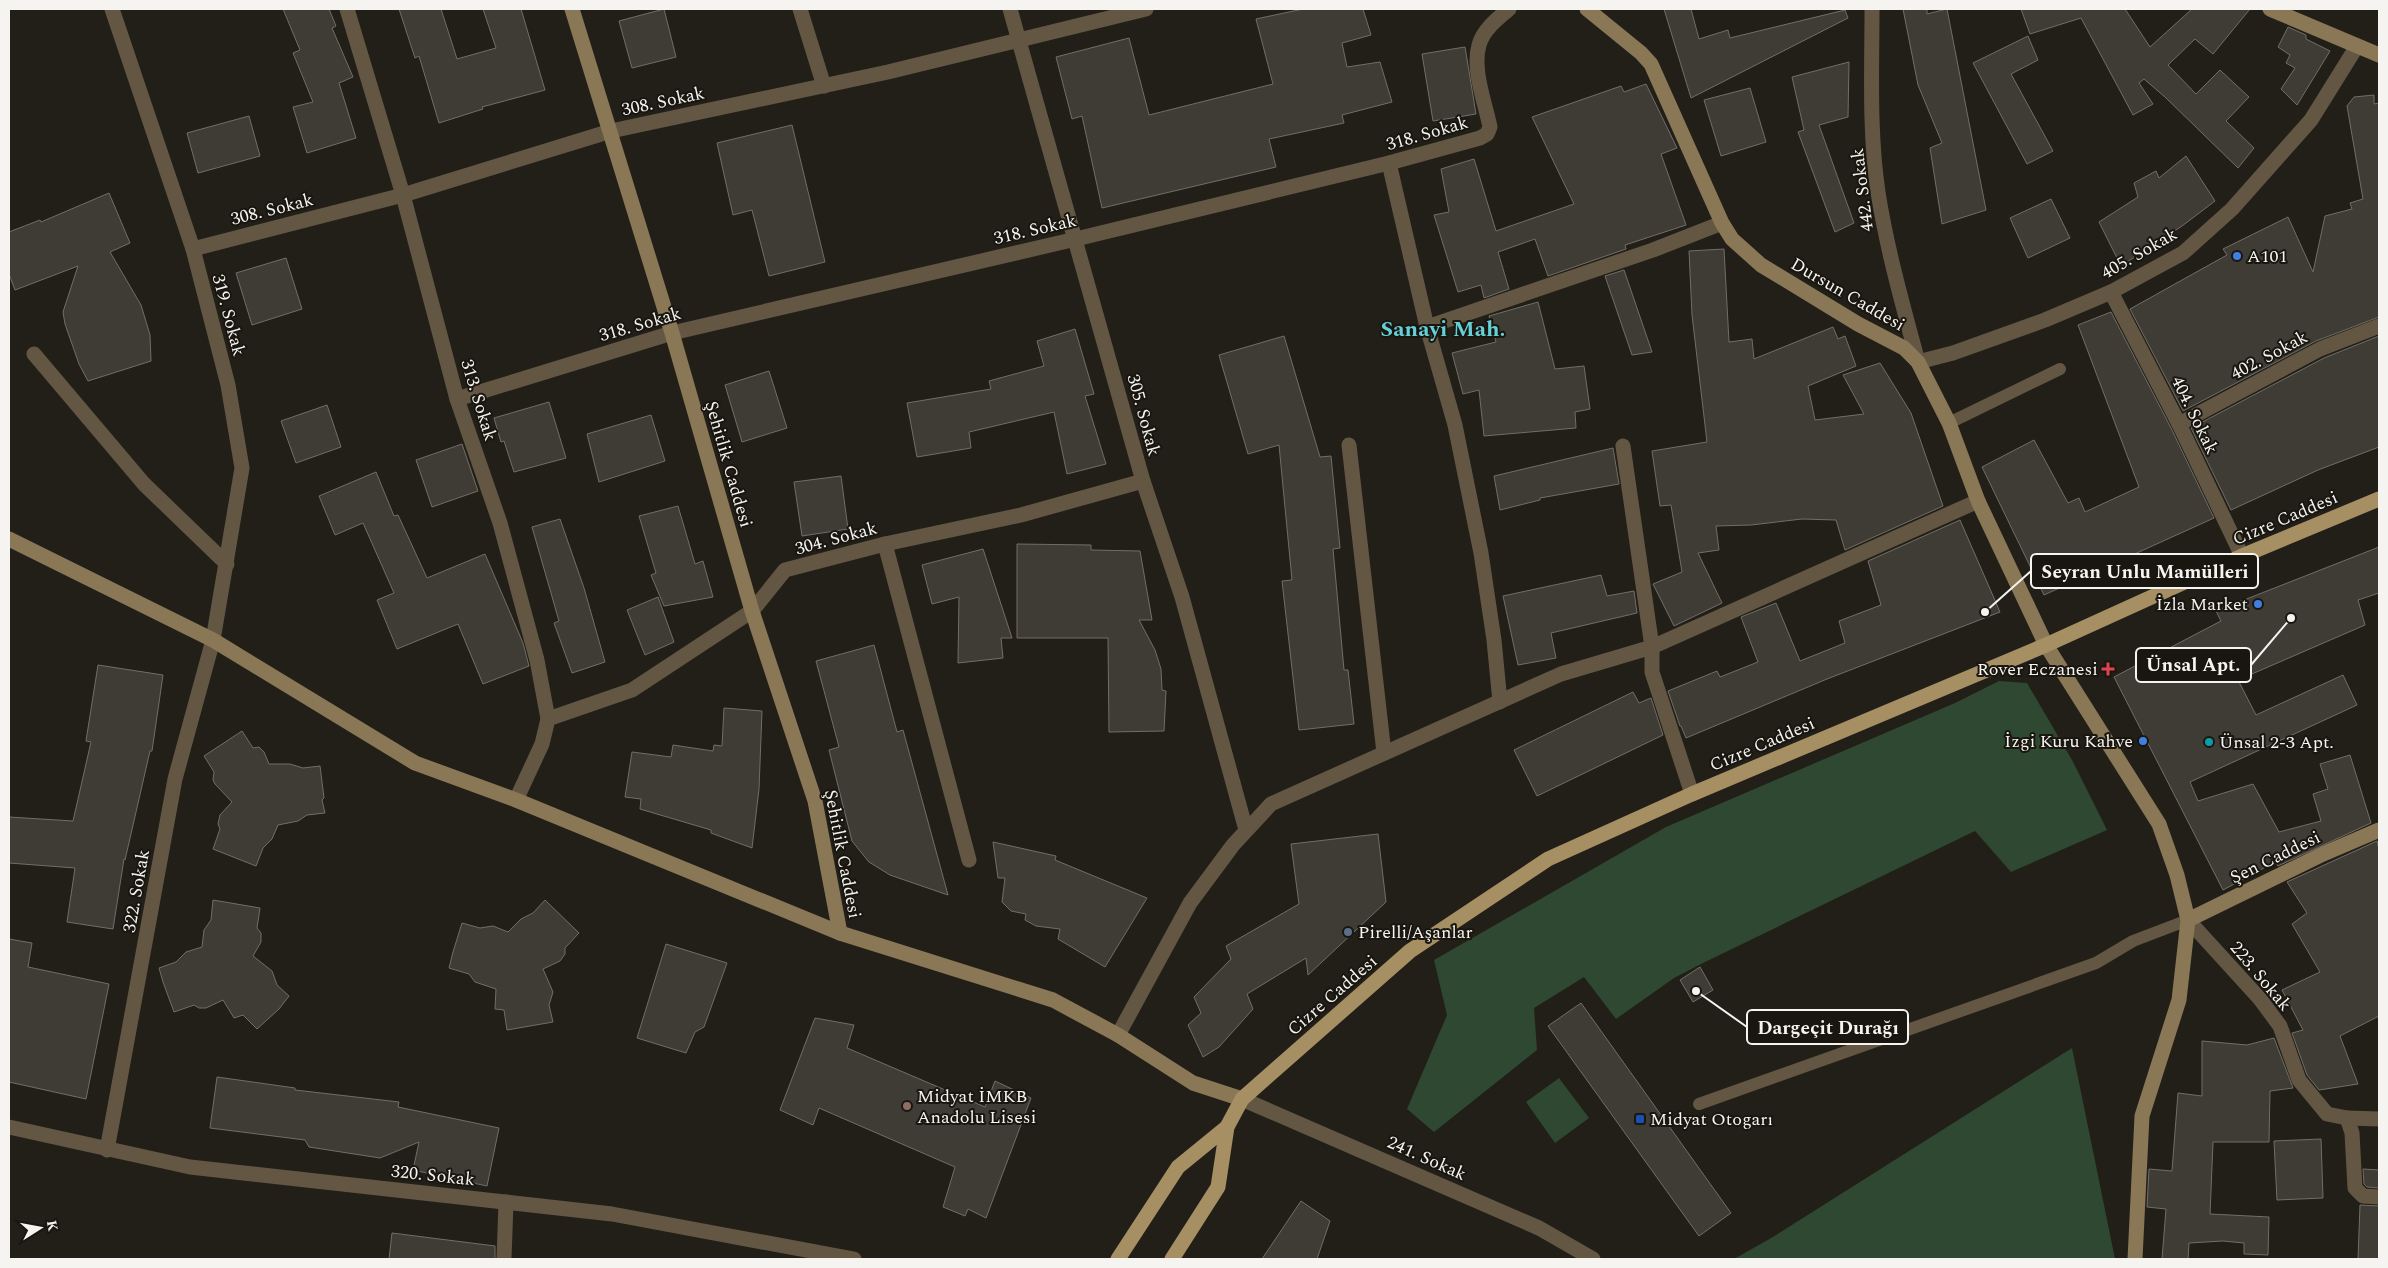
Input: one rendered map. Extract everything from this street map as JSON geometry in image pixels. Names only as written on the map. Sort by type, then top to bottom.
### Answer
[{"type":"main road","name":"Cizre Caddesi","points":[[1227,1127],[1242,1099],[1410,951],[1548,859],[1692,794],[2046,645],[2242,556],[2379,499]]},
{"type":"main road","points":[[1118,1259],[1178,1167],[1227,1127]]},
{"type":"main road","points":[[1172,1259],[1218,1187],[1227,1127]]},
{"type":"street","name":"319. Sokak","points":[[112,9],[193,249],[228,385],[242,468],[213,640]]},
{"type":"street","name":"313. Sokak","points":[[347,9],[403,195],[457,398],[500,523],[537,660],[548,719],[542,744],[516,800]]},
{"type":"street","name":"Şehitlik Caddesi","points":[[572,9],[672,333],[752,611],[815,801],[840,933]]},
{"type":"street","points":[[800,9],[824,86]]},
{"type":"street","name":"305. Sokak","points":[[1010,9],[1143,481],[1182,597],[1246,830]]},
{"type":"street","name":"308. Sokak","points":[[193,249],[403,195],[610,132],[824,86],[1146,9]]},
{"type":"street","name":"318. Sokak","points":[[457,398],[672,333],[1076,239],[1389,163],[1480,138],[1487,134],[1490,127],[1478,68],[1479,44],[1493,22],[1509,9]]},
{"type":"street","name":"Dursun Caddesi","points":[[1587,9],[1641,52],[1651,64],[1722,223],[1732,238],[1761,265],[1858,324],[1904,348],[1918,362],[1949,423],[1978,501],[2046,645],[2159,824],[2177,875],[2188,920]]},
{"type":"street","name":"442. Sokak","points":[[1874,9],[1873,118],[1878,190],[1890,262],[1918,362]]},
{"type":"street","points":[[2270,9],[2379,55]]},
{"type":"street","name":"405. Sokak","points":[[1918,362],[1953,353],[2045,320],[2111,292],[2183,253],[2232,209],[2311,120],[2358,46]]},
{"type":"street","points":[[1389,163],[1427,327],[1455,425],[1481,553],[1494,640],[1500,702]]},
{"type":"street","points":[[1427,327],[1653,250],[1722,223]]},
{"type":"street","name":"404. Sokak","points":[[2111,292],[2179,424],[2242,556]]},
{"type":"street","name":"402. Sokak","points":[[2179,424],[2320,349],[2379,326]]},
{"type":"street","points":[[34,354],[144,484],[227,564]]},
{"type":"street","points":[[1349,445],[1384,753]]},
{"type":"street","points":[[1623,446],[1652,647],[1652,672],[1692,794]]},
{"type":"street","name":"304. Sokak","points":[[548,719],[632,690],[752,611],[785,570],[885,544],[1021,515],[1143,481]]},
{"type":"street","points":[[1118,1035],[1190,903],[1246,830],[1271,804],[1560,674],[1652,647],[1978,501]]},
{"type":"street","points":[[9,539],[213,640],[415,763],[516,800],[840,933],[1053,1000],[1118,1035],[1193,1083],[1242,1099]]},
{"type":"street","points":[[885,544],[969,860]]},
{"type":"street","name":"322. Sokak","points":[[108,1150],[175,779],[213,640]]},
{"type":"street","name":"Şen Caddesi","points":[[2188,920],[2322,854],[2379,830]]},
{"type":"street","points":[[2135,1259],[2142,1116],[2179,1000],[2188,920]]},
{"type":"street","name":"223. Sokak","points":[[2188,920],[2260,999],[2280,1026],[2299,1080],[2327,1114],[2347,1118],[2379,1119]]},
{"type":"street","name":"241. Sokak","points":[[1242,1099],[1539,1228],[1593,1259]]},
{"type":"street","points":[[2347,1118],[2352,1133],[2355,1188],[2363,1196],[2379,1197]]},
{"type":"street","name":"320. Sokak","points":[[9,1127],[190,1168],[612,1214],[854,1259]]},
{"type":"street","points":[[504,1259],[506,1202]]},
{"type":"lane","points":[[1949,423],[2060,369]]},
{"type":"lane","points":[[1699,1104],[2096,963],[2133,941],[2188,920]]},
{"type":"green space","points":[[1999,681],[2027,683],[2072,760],[2107,830],[2011,872],[1975,831],[1674,978],[1616,1019],[1584,977],[1534,1008],[1537,1050],[1434,1132],[1407,1109],[1447,1015],[1434,960],[1666,827],[1955,703]]},
{"type":"green space","points":[[2072,1048],[2115,1259],[1734,1259],[1773,1237]]},
{"type":"green space","points":[[1559,1078],[1589,1118],[1555,1143],[1526,1102]]},
{"type":"building","points":[[283,9],[329,9],[336,26],[332,28],[353,77],[339,83],[356,138],[307,153],[293,107],[313,102],[293,53],[300,50]]},
{"type":"building","points":[[399,9],[441,9],[457,59],[496,48],[483,9],[521,9],[545,90],[482,107],[483,109],[439,123],[419,56],[415,58]]},
{"type":"building","points":[[664,9],[676,57],[632,68],[619,21]]},
{"type":"building","points":[[1303,9],[1363,9],[1371,35],[1342,43],[1347,67],[1380,62],[1392,102],[1342,115],[1344,123],[1269,139],[1276,167],[1102,208],[1082,116],[1072,119],[1056,57],[1129,38],[1149,115],[1273,84],[1256,19]]},
{"type":"building","points":[[1664,9],[1691,9],[1699,39],[1728,30],[1730,38],[1845,10],[1848,18],[1691,98]]},
{"type":"building","points":[[1903,9],[1927,9],[1927,14],[1947,9],[1986,210],[1942,224],[1930,148],[1942,143],[1918,85]]},
{"type":"building","points":[[2021,9],[2125,9],[2150,47],[2192,9],[2250,9],[2213,54],[2195,39],[2168,65],[2196,94],[2220,70],[2249,97],[2226,121],[2254,148],[2238,168],[2144,79],[2139,83],[2153,104],[2133,115],[2081,18],[2030,34]]},
{"type":"building","points":[[2288,27],[2306,35],[2306,39],[2330,51],[2297,105],[2281,89],[2295,68],[2286,63],[2290,55],[2278,47]]},
{"type":"building","points":[[2028,36],[2038,60],[2011,74],[2053,151],[2027,164],[1973,63]]},
{"type":"building","points":[[1465,47],[1476,114],[1433,121],[1422,54]]},
{"type":"building","points":[[1849,62],[1848,117],[1819,125],[1854,223],[1835,232],[1798,132],[1804,130],[1792,77]]},
{"type":"building","points":[[1646,84],[1677,148],[1661,154],[1686,225],[1625,245],[1626,249],[1548,276],[1535,239],[1498,252],[1509,289],[1484,298],[1481,285],[1458,292],[1434,215],[1449,212],[1441,169],[1474,159],[1496,231],[1574,204],[1532,117],[1621,86],[1624,92]]},
{"type":"building","points":[[1750,88],[1766,142],[1721,156],[1704,100]]},
{"type":"building","points":[[2374,95],[2374,104],[2379,103],[2379,317],[2316,341],[2183,411],[2130,309],[2227,255],[2223,249],[2288,217],[2313,272],[2325,216],[2352,209],[2350,203],[2363,199],[2347,106],[2354,97]]},
{"type":"building","points":[[249,116],[260,156],[198,173],[187,133]]},
{"type":"building","points":[[792,125],[825,262],[769,276],[752,210],[733,215],[717,143]]},
{"type":"building","points":[[2186,156],[2215,201],[2182,226],[2121,266],[2099,222],[2138,197],[2134,183],[2156,171],[2159,178]]},
{"type":"building","points":[[109,193],[130,243],[110,252],[141,305],[150,335],[151,361],[88,381],[79,364],[65,324],[63,312],[78,266],[15,290],[9,274],[9,232],[40,220],[41,222]]},
{"type":"building","points":[[2051,199],[2070,238],[2028,258],[2010,218]]},
{"type":"building","points":[[1724,249],[1729,342],[1752,339],[1754,359],[1833,327],[1838,339],[1845,336],[1856,366],[1808,386],[1815,420],[1864,414],[1843,375],[1880,363],[1911,413],[1943,506],[1845,550],[1836,520],[1802,519],[1751,525],[1716,526],[1719,550],[1698,553],[1722,603],[1674,626],[1653,584],[1682,572],[1671,505],[1660,506],[1652,451],[1707,442],[1692,315],[1689,251]]},
{"type":"building","points":[[286,258],[302,309],[252,325],[236,273]]},
{"type":"building","points":[[1624,270],[1652,352],[1632,355],[1605,276]]},
{"type":"building","points":[[1538,302],[1555,369],[1584,366],[1590,409],[1575,412],[1576,428],[1484,436],[1479,390],[1463,394],[1452,353],[1496,342],[1489,316]]},
{"type":"building","points":[[2111,312],[2171,428],[2214,518],[2044,595],[1982,467],[2034,440],[2068,503],[2079,498],[2085,512],[2139,487],[2078,325]]},
{"type":"building","points":[[1075,329],[1094,394],[1085,396],[1106,464],[1067,474],[1054,412],[969,432],[971,448],[917,457],[907,403],[991,389],[989,381],[1044,366],[1037,341]]},
{"type":"building","points":[[1284,336],[1320,457],[1331,456],[1340,548],[1333,549],[1344,670],[1348,670],[1354,724],[1299,730],[1282,581],[1292,580],[1279,445],[1248,454],[1219,355]]},
{"type":"building","points":[[2379,336],[2379,447],[2318,470],[2231,510],[2191,428],[2324,358]]},
{"type":"building","points":[[769,371],[787,428],[742,442],[725,385]]},
{"type":"building","points":[[549,402],[566,458],[514,472],[504,441],[501,442],[494,418]]},
{"type":"building","points":[[327,405],[341,447],[296,463],[281,421]]},
{"type":"building","points":[[651,415],[665,461],[599,482],[587,434]]},
{"type":"building","points":[[462,444],[478,491],[432,507],[416,460]]},
{"type":"building","points":[[1613,448],[1619,484],[1540,498],[1540,500],[1500,510],[1494,476]]},
{"type":"building","points":[[376,472],[394,516],[398,515],[427,578],[485,554],[523,643],[529,666],[483,684],[458,624],[397,649],[377,600],[394,593],[363,523],[335,535],[319,496]]},
{"type":"building","points":[[841,476],[848,529],[802,536],[794,482]]},
{"type":"building","points":[[678,506],[695,564],[703,561],[713,597],[664,606],[651,575],[656,573],[639,516]]},
{"type":"building","points":[[560,519],[584,588],[605,662],[572,673],[554,623],[559,621],[532,527]]},
{"type":"building","points":[[1960,520],[2000,612],[1827,679],[1686,738],[1668,691],[1717,671],[1720,677],[1758,662],[1741,617],[1776,603],[1800,661],[1845,643],[1839,621],[1881,605],[1868,561]]},
{"type":"building","points":[[1017,544],[1091,545],[1091,550],[1140,551],[1152,620],[1139,620],[1155,650],[1161,669],[1162,690],[1166,691],[1164,731],[1109,732],[1108,638],[1017,638]]},
{"type":"building","points":[[2379,547],[2379,593],[2358,600],[2365,625],[2238,680],[2256,715],[2343,675],[2357,705],[2190,782],[2198,801],[2253,784],[2279,832],[2321,821],[2313,794],[2328,789],[2320,764],[2350,755],[2371,823],[2278,866],[2275,862],[2223,890],[2114,677],[2221,621],[2216,611]]},
{"type":"building","points":[[983,549],[1012,638],[1001,638],[1003,658],[958,663],[959,597],[932,604],[922,565]]},
{"type":"building","points":[[1601,575],[1607,596],[1634,591],[1637,613],[1551,633],[1556,658],[1518,665],[1503,596]]},
{"type":"building","points":[[658,597],[674,642],[645,655],[627,610]]},
{"type":"building","points":[[874,645],[897,732],[903,730],[948,895],[890,875],[869,862],[852,841],[829,750],[839,747],[816,661]]},
{"type":"building","points":[[98,665],[163,675],[152,751],[150,751],[124,859],[113,929],[67,922],[75,868],[9,863],[9,817],[73,821],[91,742],[86,741]]},
{"type":"building","points":[[1633,692],[1639,703],[1651,698],[1663,735],[1537,796],[1514,750]]},
{"type":"building","points":[[724,708],[762,711],[759,789],[752,848],[711,833],[711,830],[640,809],[641,799],[625,797],[632,752],[671,757],[673,745],[713,751],[714,745],[722,746]]},
{"type":"building","points":[[242,731],[253,748],[259,747],[264,752],[269,764],[290,764],[303,768],[320,766],[324,798],[322,800],[325,813],[307,815],[298,821],[278,825],[272,839],[263,848],[256,866],[213,849],[220,829],[218,824],[220,815],[232,802],[215,784],[213,780],[214,772],[204,756]]},
{"type":"building","points":[[1378,834],[1386,902],[1308,975],[1306,958],[1247,994],[1253,1009],[1219,1047],[1203,1057],[1188,1025],[1201,1013],[1194,997],[1231,959],[1226,946],[1299,904],[1291,844]]},
{"type":"building","points":[[2377,841],[2379,849],[2379,1016],[2340,1036],[2358,1084],[2319,1090],[2307,1075],[2292,1033],[2303,1030],[2282,990],[2320,972],[2292,924],[2307,913],[2287,882]]},
{"type":"building","points":[[993,842],[1056,856],[1055,860],[1147,898],[1105,967],[1058,939],[1060,929],[1036,926],[1025,920],[1026,914],[1011,911],[1002,902],[1005,878],[998,878]]},
{"type":"building","points":[[213,900],[260,908],[257,928],[261,933],[261,942],[253,956],[272,971],[277,985],[289,996],[279,1009],[257,1029],[243,1015],[234,1018],[223,1000],[206,1008],[199,1008],[194,1005],[174,1012],[163,982],[159,968],[176,962],[186,952],[202,947],[204,930],[211,920]]},
{"type":"building","points":[[545,900],[579,933],[565,948],[565,954],[560,961],[543,969],[553,992],[549,1005],[553,1022],[507,1030],[504,1010],[495,1009],[496,989],[475,982],[469,974],[449,968],[453,952],[462,923],[480,928],[493,926],[508,932],[521,919],[533,913]]},
{"type":"building","points":[[9,939],[32,943],[28,967],[109,984],[86,1099],[9,1082]]},
{"type":"building","points":[[666,944],[727,963],[704,1027],[695,1032],[686,1053],[637,1038]]},
{"type":"building","points":[[1700,967],[1713,990],[1693,1002],[1680,980]]},
{"type":"building","name":"Midyat Otogarı","points":[[1581,1003],[1731,1213],[1699,1236],[1548,1026]]},
{"type":"building","points":[[815,1018],[854,1025],[847,1048],[985,1107],[995,1081],[1031,1098],[986,1218],[968,1209],[965,1216],[943,1207],[955,1167],[819,1108],[813,1125],[780,1110]]},
{"type":"building","points":[[2274,1038],[2293,1088],[2270,1091],[2269,1142],[2213,1142],[2210,1214],[2269,1217],[2268,1255],[2244,1254],[2244,1243],[2223,1241],[2189,1243],[2188,1259],[2162,1259],[2166,1209],[2147,1207],[2149,1169],[2172,1171],[2178,1093],[2202,1096],[2202,1041],[2247,1045]]},
{"type":"building","points":[[217,1077],[295,1088],[295,1090],[399,1102],[398,1107],[499,1128],[487,1186],[413,1170],[419,1142],[380,1158],[309,1147],[305,1140],[210,1128]]},
{"type":"building","points":[[2321,1139],[2323,1198],[2277,1200],[2274,1141]]},
{"type":"building","points":[[2363,1169],[2379,1170],[2379,1188],[2367,1187],[2364,1184]]},
{"type":"building","points":[[1301,1201],[1330,1221],[1317,1259],[1262,1259]]},
{"type":"building","points":[[2360,1205],[2379,1206],[2379,1259],[2358,1259]]},
{"type":"building","points":[[392,1233],[495,1246],[495,1259],[389,1259]]},
{"type":"place","name":"A101","points":[[2237,256]]},
{"type":"place","name":"İzla Market","points":[[2258,604]]},
{"type":"place","name":"Seyran Unlu Mamülleri","points":[[1985,612]]},
{"type":"place","name":"Ünsal Apt.","points":[[2291,618]]},
{"type":"place","name":"Rover Eczanesi","points":[[2108,669]]},
{"type":"place","name":"İzgi Kuru Kahve","points":[[2143,741]]},
{"type":"place","name":"Ünsal 2-3 Apt.","points":[[2209,742]]},
{"type":"place","name":"Pirelli/Aşanlar","points":[[1348,932]]},
{"type":"place","name":"Dargeçit Durağı","points":[[1696,991]]},
{"type":"place","name":"Midyat İMKB Anadolu Lisesi","points":[[907,1106]]},
{"type":"place","name":"Midyat Otogarı","points":[[1640,1119]]},
{"type":"district","name":"Sanayi Mah.","points":[[1443,328]]}]
